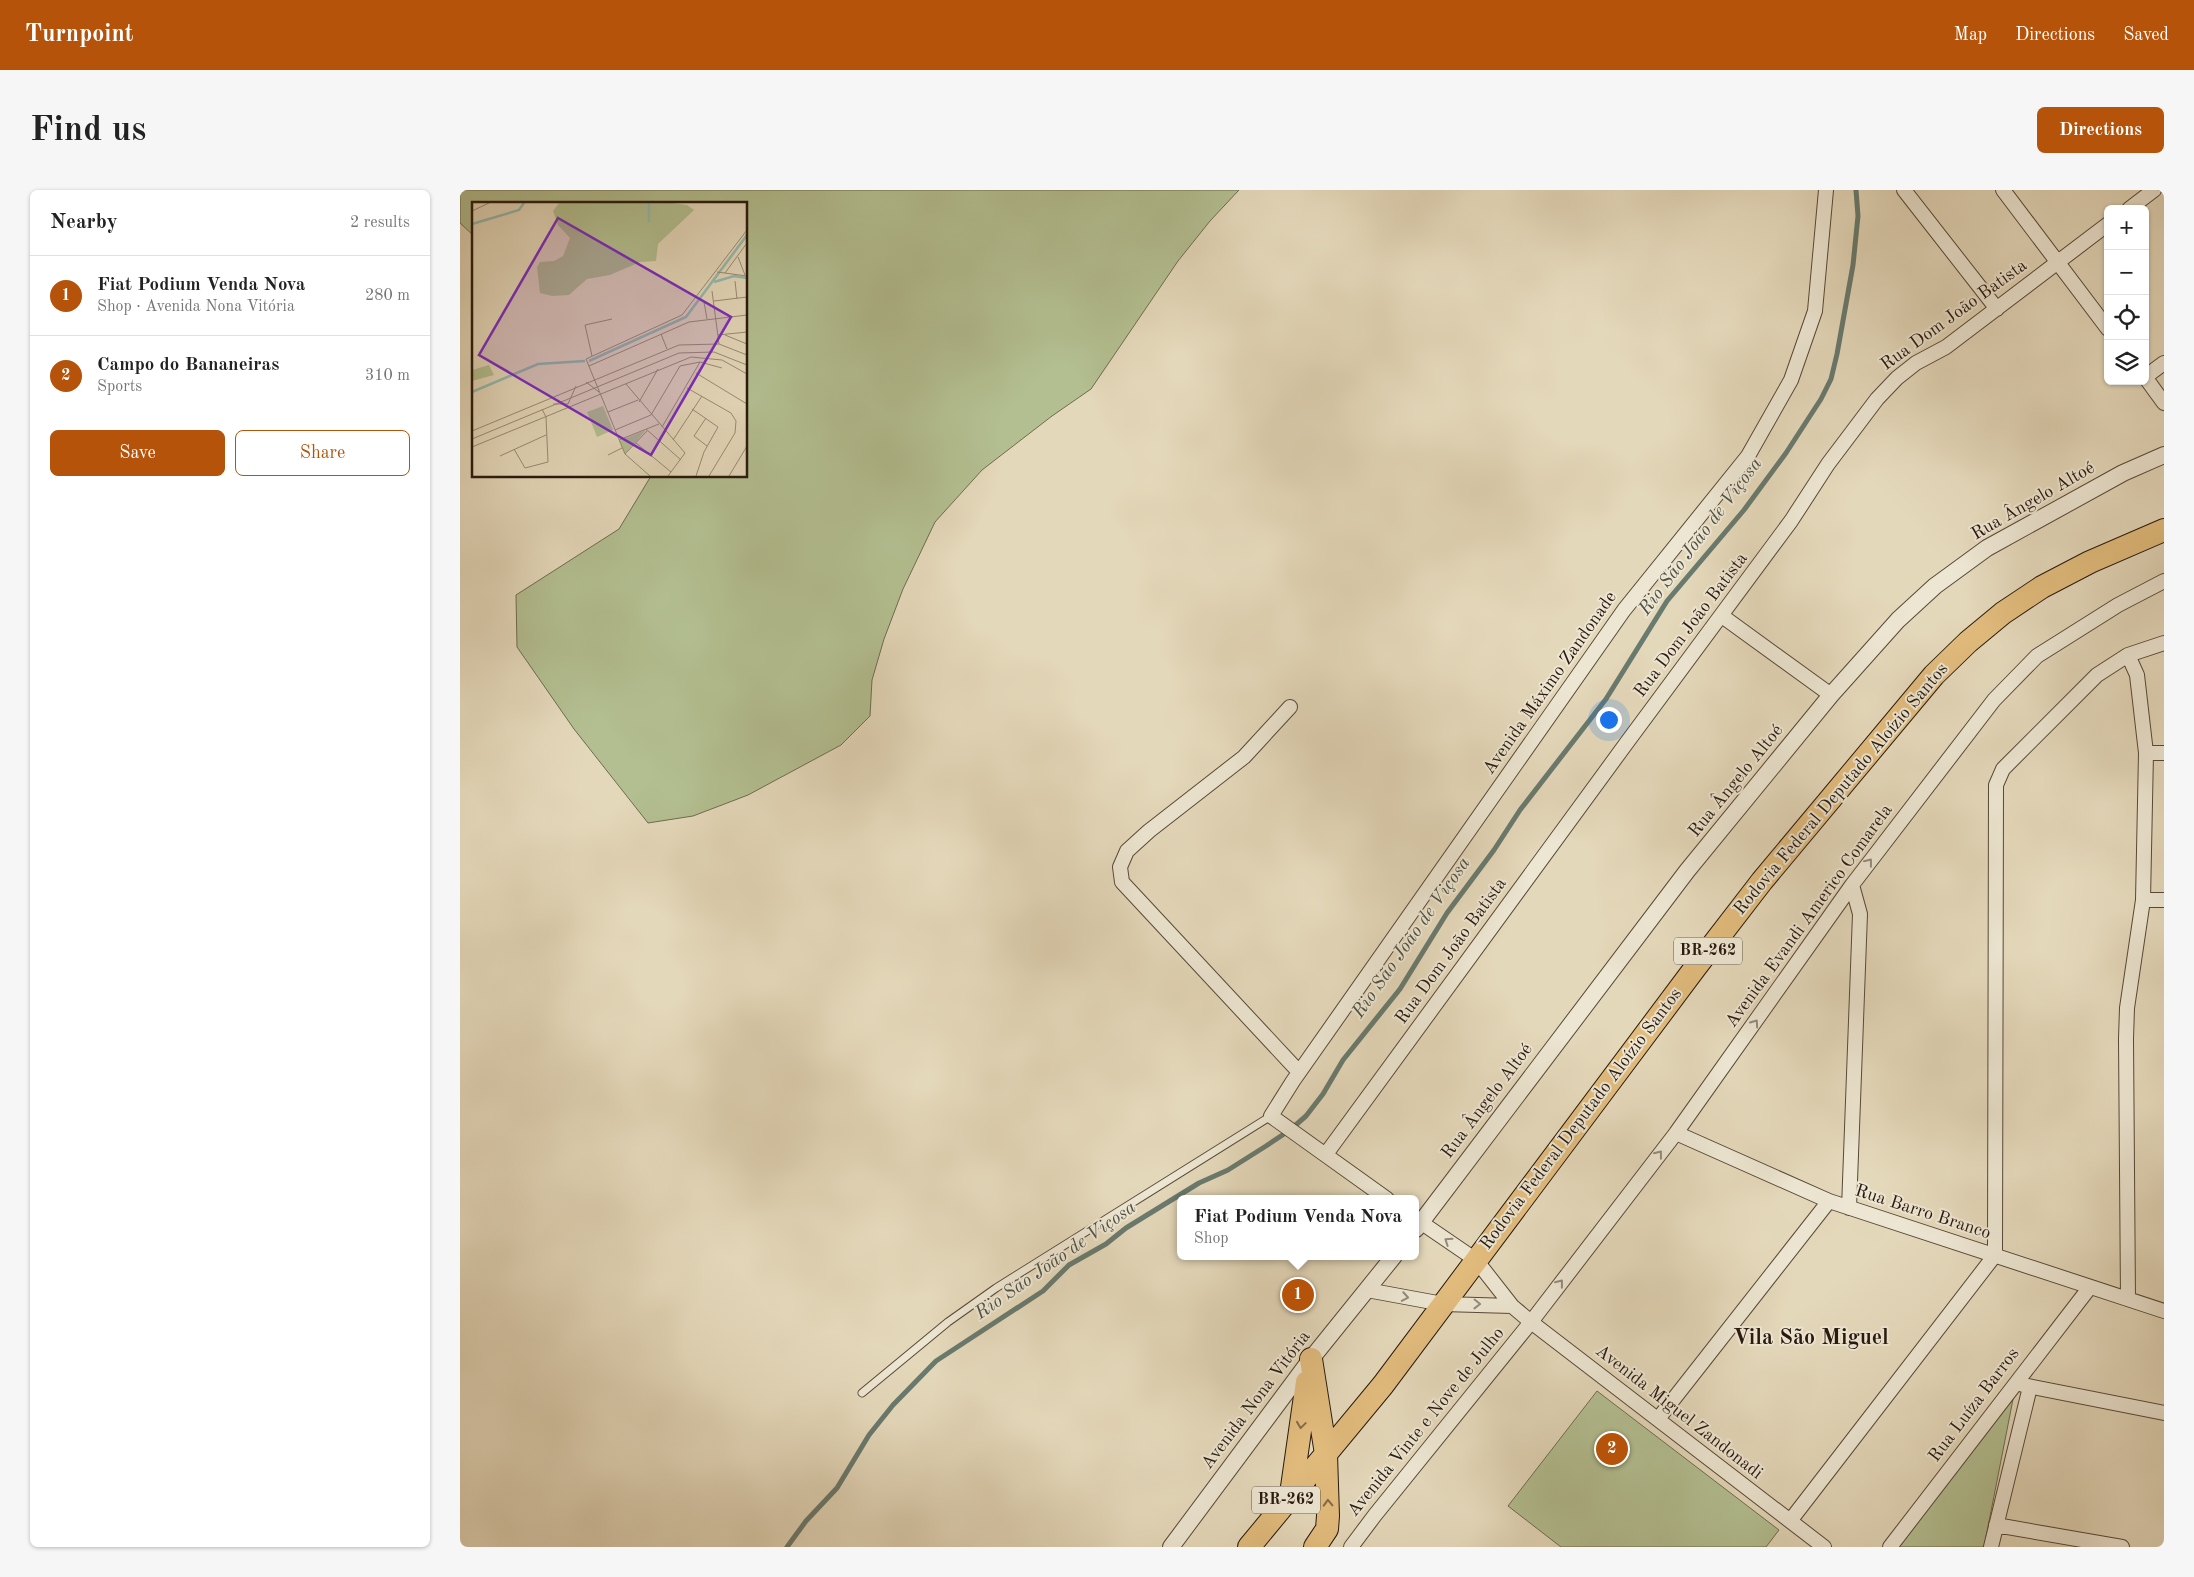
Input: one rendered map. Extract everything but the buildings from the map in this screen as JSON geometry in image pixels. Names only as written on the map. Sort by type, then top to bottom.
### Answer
[{"type":"highway","name":"Rodovia Federal Deputado Aloízio Santos","points":[[1249,1547],[1383,1385],[1756,889],[1934,675],[1968,642],[2003,613],[2042,587],[2090,562],[2164,530]]},
{"type":"highway","points":[[1311,1359],[1326,1454],[1328,1516],[1327,1530],[1320,1543],[1315,1547]]},
{"type":"highway","points":[[1291,1494],[1311,1359]]},
{"type":"street","name":"Avenida Máximo Zandonade","points":[[1274,1118],[1299,1072],[1624,610],[1748,456],[1791,380],[1816,311],[1826,190]]},
{"type":"street","points":[[1904,190],[1997,309]]},
{"type":"street","points":[[2003,190],[2104,324]]},
{"type":"street","points":[[2134,205],[2154,190]]},
{"type":"street","name":"Rua Dom João Batista","points":[[1321,1151],[1722,616],[1792,521],[1828,464],[1877,399],[1897,378],[1916,364],[1946,347],[2104,227]]},
{"type":"street","points":[[2149,374],[2164,364]]},
{"type":"street","points":[[2149,382],[2164,403]]},
{"type":"street","name":"Rua Ângelo Altoé","points":[[1419,1221],[1687,872],[1831,695],[1898,620],[1935,586],[1996,543],[2123,473],[2164,454]]},
{"type":"street","name":"Avenida Evandi Americo Comarela","points":[[1530,1322],[1676,1133],[1852,885],[1994,700],[2037,656],[2110,609],[2164,581]]},
{"type":"street","points":[[1722,616],[1831,695]]},
{"type":"street","points":[[1790,1521],[1994,1256],[1996,785],[2003,769],[2091,682],[2128,655],[2164,643]]},
{"type":"street","points":[[2128,655],[2136,675],[2146,753],[2143,900],[2127,1023],[2128,1299]]},
{"type":"street","points":[[1290,707],[1244,757],[1149,831],[1127,851],[1120,867],[1122,882],[1299,1072]]},
{"type":"street","points":[[2146,753],[2164,753]]},
{"type":"street","points":[[1849,1208],[1860,914],[1852,885]]},
{"type":"street","points":[[2143,900],[2164,900]]},
{"type":"street","points":[[1274,1118],[1382,1195]]},
{"type":"street","name":"Rua Barro Branco","points":[[1676,1133],[1829,1201],[2164,1311]]},
{"type":"street","points":[[1658,1420],[1829,1201]]},
{"type":"street","name":"Avenida Miguel Zandonadi","points":[[1419,1225],[1476,1260],[1512,1306],[1530,1322],[1824,1547]]},
{"type":"street","name":"Avenida Nona Vitória","points":[[1171,1547],[1311,1359],[1391,1260]]},
{"type":"street","name":"Rua Luíza Barros","points":[[1890,1547],[2014,1383],[2090,1287]]},
{"type":"street","points":[[1367,1290],[1443,1304],[1512,1306]]},
{"type":"street","name":"Avenida Vinte e Nove de Julho","points":[[1351,1547],[1530,1322]]},
{"type":"street","points":[[2014,1383],[2164,1413]]},
{"type":"street","points":[[1990,1547],[2030,1387]]},
{"type":"street","points":[[1996,1525],[2122,1547]]},
{"type":"lane","points":[[862,1393],[948,1322],[996,1288],[1274,1118]]},
{"type":"green space","points":[[460,190],[1239,190],[1210,221],[1178,261],[1091,389],[1052,416],[982,470],[935,522],[903,589],[884,639],[872,680],[870,716],[841,745],[748,795],[693,816],[648,823],[574,729],[517,647],[516,595],[619,529],[650,478],[748,478],[748,202],[472,202],[472,234],[460,223]]},
{"type":"green space","points":[[2016,1384],[1984,1547],[1893,1547]]},
{"type":"green space","points":[[1597,1391],[1779,1530],[1766,1547],[1561,1547],[1508,1506]]},
{"type":"waterway","name":"Rio São João de Viçosa","points":[[1180,1195],[1199,1183],[1228,1170],[1290,1130],[1306,1116],[1323,1094],[1343,1060],[1400,989],[1447,913],[1494,850],[1520,810],[1606,699],[1667,601],[1744,510],[1786,453],[1821,399],[1831,379],[1853,265],[1858,216],[1856,190]]},
{"type":"waterway","name":"Rio São João de Viçosa","points":[[787,1547],[806,1521],[837,1488],[869,1435],[893,1405],[936,1361],[1043,1291],[1069,1265],[1106,1244],[1126,1228],[1177,1197]]},
{"type":"place","name":"Fiat Podium Venda Nova","points":[[1298,1295]]},
{"type":"place","name":"Campo do Bananeiras","points":[[1612,1449]]},
{"type":"district","name":"Vila São Miguel","points":[[1811,1338]]}]
